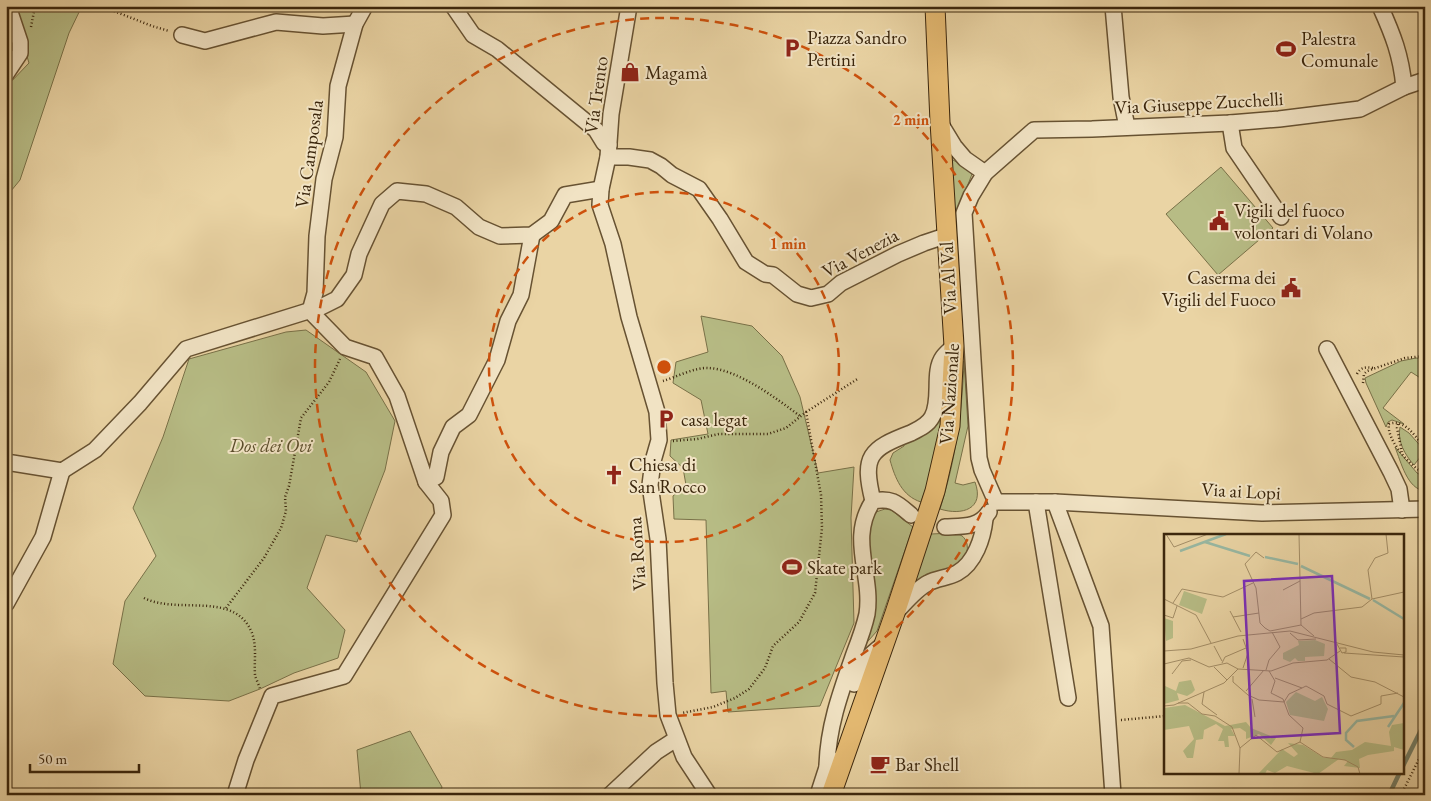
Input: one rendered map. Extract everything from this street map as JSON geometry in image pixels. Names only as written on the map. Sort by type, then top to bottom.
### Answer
[{"type":"main road","name":"Via Nazionale","points":[[831,795],[895,613],[935,491],[950,426],[954,346],[935,6]]},
{"type":"street","points":[[6,74],[20,53],[20,42],[8,6]]},
{"type":"street","name":"Via Camposala","points":[[310,311],[315,293],[318,236],[324,180],[335,137],[338,86],[355,24],[365,6]]},
{"type":"street","points":[[453,6],[473,34],[497,49],[596,130],[608,151]]},
{"type":"street","name":"Via Trento","points":[[601,189],[629,6]]},
{"type":"street","points":[[1112,6],[1121,97],[1127,127]]},
{"type":"street","points":[[1380,6],[1394,38],[1402,66],[1404,87]]},
{"type":"street","points":[[182,34],[204,41],[276,22],[323,26],[355,24]]},
{"type":"street","name":"Via Giuseppe Zucchelli","points":[[985,173],[1034,130],[1279,119],[1360,109],[1404,87],[1425,80]]},
{"type":"street","points":[[940,122],[954,146],[965,159],[985,173]]},
{"type":"street","points":[[1230,122],[1234,148],[1281,217]]},
{"type":"street","name":"Via Venezia","points":[[608,151],[650,160],[672,175],[699,189],[746,262],[765,274],[773,275],[797,294],[811,298],[828,294],[841,283],[898,254],[948,235]]},
{"type":"street","name":"Via Al Val","points":[[985,173],[971,196],[964,213],[979,458],[982,470],[996,502]]},
{"type":"street","points":[[6,462],[62,471],[95,450],[140,403],[186,349],[321,308],[337,299],[354,275],[360,254],[382,204],[397,191],[426,194],[456,207],[479,227],[500,236],[532,235],[551,221],[565,195],[601,189]]},
{"type":"street","name":"Via Roma","points":[[601,189],[600,205],[613,244],[629,317],[657,412],[659,440],[653,461],[650,485],[658,539],[664,673],[668,715],[684,757],[709,795]]},
{"type":"street","points":[[426,482],[436,477],[441,452],[453,427],[469,415],[497,360],[508,321],[521,295],[532,235]]},
{"type":"street","points":[[235,795],[246,760],[272,696],[344,676],[443,515],[441,502],[426,482],[397,396],[375,357],[345,347],[310,311]]},
{"type":"street","points":[[827,766],[827,743],[832,719],[862,635],[867,612],[862,533],[863,521],[873,501],[868,478],[869,462],[880,448],[924,426],[932,419],[936,409],[939,369],[942,358],[954,346]]},
{"type":"street","points":[[1327,349],[1399,489],[1402,510]]},
{"type":"street","points":[[6,604],[44,536],[62,471]]},
{"type":"street","points":[[873,501],[885,499],[898,503],[911,515]]},
{"type":"street","points":[[895,613],[926,584],[959,572],[965,567],[979,545],[985,519],[996,502]]},
{"type":"street","name":"Via ai Lopi","points":[[996,502],[1056,502],[1262,513],[1425,509]]},
{"type":"street","points":[[1036,502],[1068,698]]},
{"type":"street","points":[[1056,502],[1102,626],[1113,795]]},
{"type":"street","points":[[945,527],[968,525],[985,519]]},
{"type":"street","points":[[818,795],[860,667],[868,656],[884,644]]},
{"type":"street","points":[[610,795],[656,752],[676,739]]},
{"type":"path","points":[[101,6],[152,26],[182,34]]},
{"type":"path","points":[[226,608],[264,558],[281,528],[286,511],[285,497],[289,486],[301,418],[329,382],[345,347]]},
{"type":"path","points":[[1366,391],[1362,382],[1364,374],[1405,358],[1425,356]]},
{"type":"path","points":[[650,385],[707,368],[728,372],[775,397],[801,416]]},
{"type":"path","points":[[1355,378],[1361,368],[1374,369]]},
{"type":"path","points":[[659,440],[697,439],[719,434],[768,434],[786,428],[806,412],[859,378]]},
{"type":"path","points":[[668,715],[713,707],[749,689],[765,668],[774,646],[799,622],[815,593],[822,528],[822,496],[806,412]]},
{"type":"path","points":[[1425,448],[1411,431],[1398,424],[1392,423],[1388,426],[1391,435],[1412,466],[1425,474]]},
{"type":"path","points":[[1398,424],[1402,453]]},
{"type":"path","points":[[144,598],[164,604],[226,608],[237,613],[251,632],[256,658],[255,676],[260,690],[272,696]]},
{"type":"path","points":[[1107,712],[1120,720],[1164,716]]},
{"type":"path","points":[[1401,795],[1425,747]]},
{"type":"green space","points":[[12,6],[82,6],[69,33],[20,180],[6,197],[6,87],[29,63]]},
{"type":"green space","points":[[951,159],[968,168],[972,174],[955,218]]},
{"type":"green space","name":"Vigili del fuoco volontari di Volano","points":[[1221,167],[1273,228],[1218,275],[1166,214]]},
{"type":"green space","points":[[701,316],[752,326],[782,356],[800,397],[818,473],[854,467],[851,518],[854,623],[820,706],[728,712],[726,691],[711,693],[706,520],[674,519],[673,496],[686,485],[683,468],[670,456],[671,440],[708,434],[701,400],[673,383],[676,362],[708,352]]},
{"type":"green space","name":"Dos dei Ovi","points":[[306,330],[366,372],[395,421],[385,470],[357,542],[326,535],[307,588],[345,630],[338,658],[294,673],[229,701],[145,696],[113,664],[125,601],[156,556],[133,508],[163,437],[189,359],[286,332]]},
{"type":"green space","points":[[1416,358],[1425,359],[1425,381],[1411,372],[1383,408],[1404,424],[1392,420],[1388,422],[1386,427],[1365,378],[1401,361]]},
{"type":"green space","points":[[964,361],[968,426],[955,483],[963,485],[975,482],[977,499],[970,508],[956,512],[940,509],[957,436],[962,399]]},
{"type":"green space","points":[[942,413],[934,458],[921,502],[914,499],[900,486],[890,460],[893,453],[904,446],[904,442]]},
{"type":"green space","points":[[1400,427],[1409,433],[1425,451],[1414,465],[1402,448]]},
{"type":"green space","points":[[1395,447],[1417,473],[1425,477],[1425,491],[1419,489],[1409,480]]},
{"type":"green space","points":[[885,509],[891,510],[913,527],[877,631],[861,649],[868,572],[869,520],[876,512]]},
{"type":"green space","points":[[953,533],[962,536],[966,541],[967,552],[963,559],[948,570],[914,584],[931,534]]},
{"type":"green space","points":[[410,731],[442,787],[440,795],[361,795],[357,750]]},
{"type":"waterway","points":[[1404,764],[1425,722]]},
{"type":"waterway","points":[[1389,795],[1399,774]]},
{"type":"place","name":"Piazza Sandro Pertini","points":[[792,48]]},
{"type":"place","name":"Palestra Comunale","points":[[1286,49]]},
{"type":"place","name":"Magamà","points":[[630,72]]},
{"type":"place","name":"Vigili del fuoco volontari di Volano","points":[[1219,221]]},
{"type":"place","name":"Caserma dei Vigili del Fuoco","points":[[1291,288]]},
{"type":"place","name":"casa legat","points":[[666,419]]},
{"type":"place","name":"Chiesa di San Rocco","points":[[614,475]]},
{"type":"place","name":"Skate park","points":[[792,567]]},
{"type":"place","name":"Bar Shell","points":[[880,764]]}]
